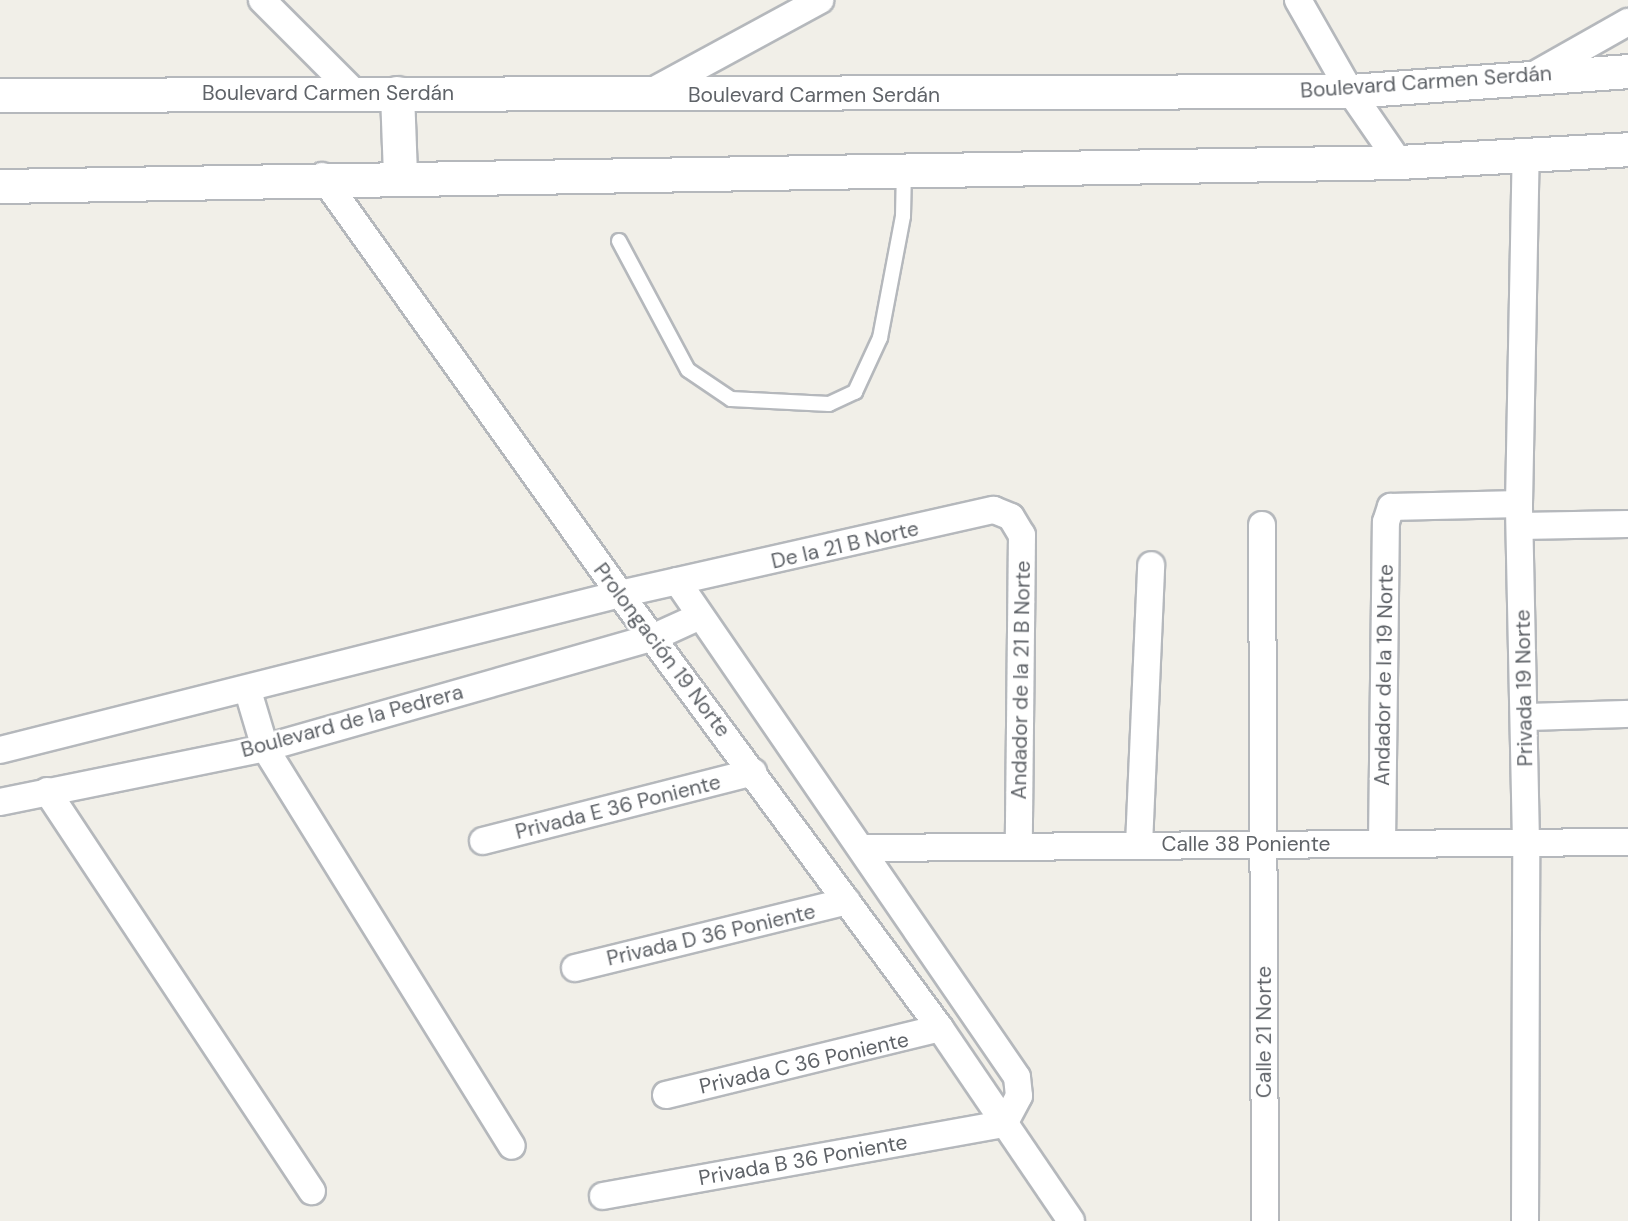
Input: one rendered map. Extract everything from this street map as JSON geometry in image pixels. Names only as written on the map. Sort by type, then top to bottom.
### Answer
[{"type":"main road","name":"Boulevard Carmen Serdán","points":[[0,95],[397,93],[645,96],[1350,91],[1536,74],[1628,71]]},
{"type":"main road","points":[[397,93],[400,176]]},
{"type":"main road","points":[[0,186],[322,176],[1399,162],[1628,149]]},
{"type":"street","points":[[244,0],[267,7],[355,93]]},
{"type":"street","points":[[645,96],[820,0]]},
{"type":"street","points":[[1298,0],[1350,91],[1399,162]]},
{"type":"street","points":[[1536,74],[1628,22]]},
{"type":"street","name":"Privada 19 Norte","points":[[1525,1221],[1525,717],[1519,515],[1526,154]]},
{"type":"street","name":"Prolongación 19 Norte","points":[[322,176],[620,594],[940,1028],[1071,1221]]},
{"type":"street","name":"Andador de la 19 Norte","points":[[1382,843],[1386,522],[1391,507],[1519,515]]},
{"type":"street","name":"De la 21 B Norte","points":[[677,581],[994,510],[1011,517]]},
{"type":"street","points":[[1519,515],[1628,524]]},
{"type":"street","name":"Andador de la 21 B Norte","points":[[1011,517],[1022,535],[1019,845]]},
{"type":"street","name":"Calle 21 Norte","points":[[1262,525],[1265,1221]]},
{"type":"street","points":[[1139,844],[1151,565]]},
{"type":"street","points":[[0,750],[248,691],[677,581],[698,617],[864,848],[1017,1077],[1019,1096],[1004,1124]]},
{"type":"street","name":"Boulevard de la Pedrera","points":[[0,802],[46,790],[265,748],[652,638],[698,617]]},
{"type":"street","points":[[248,691],[265,748],[512,1146]]},
{"type":"street","points":[[1525,717],[1628,714]]},
{"type":"street","name":"Privada E 36 Poniente","points":[[483,841],[753,772]]},
{"type":"street","points":[[46,790],[312,1191]]},
{"type":"street","name":"Calle 38 Poniente","points":[[864,848],[1139,844],[1628,842]]},
{"type":"street","name":"Privada D 36 Poniente","points":[[575,968],[847,902]]},
{"type":"street","name":"Privada C 36 Poniente","points":[[666,1095],[940,1028]]},
{"type":"street","name":"Privada B 36 Poniente","points":[[603,1196],[1004,1124]]},
{"type":"lane","points":[[619,242],[688,370],[731,399],[829,404],[855,392],[880,338],[903,216],[904,169]]}]
